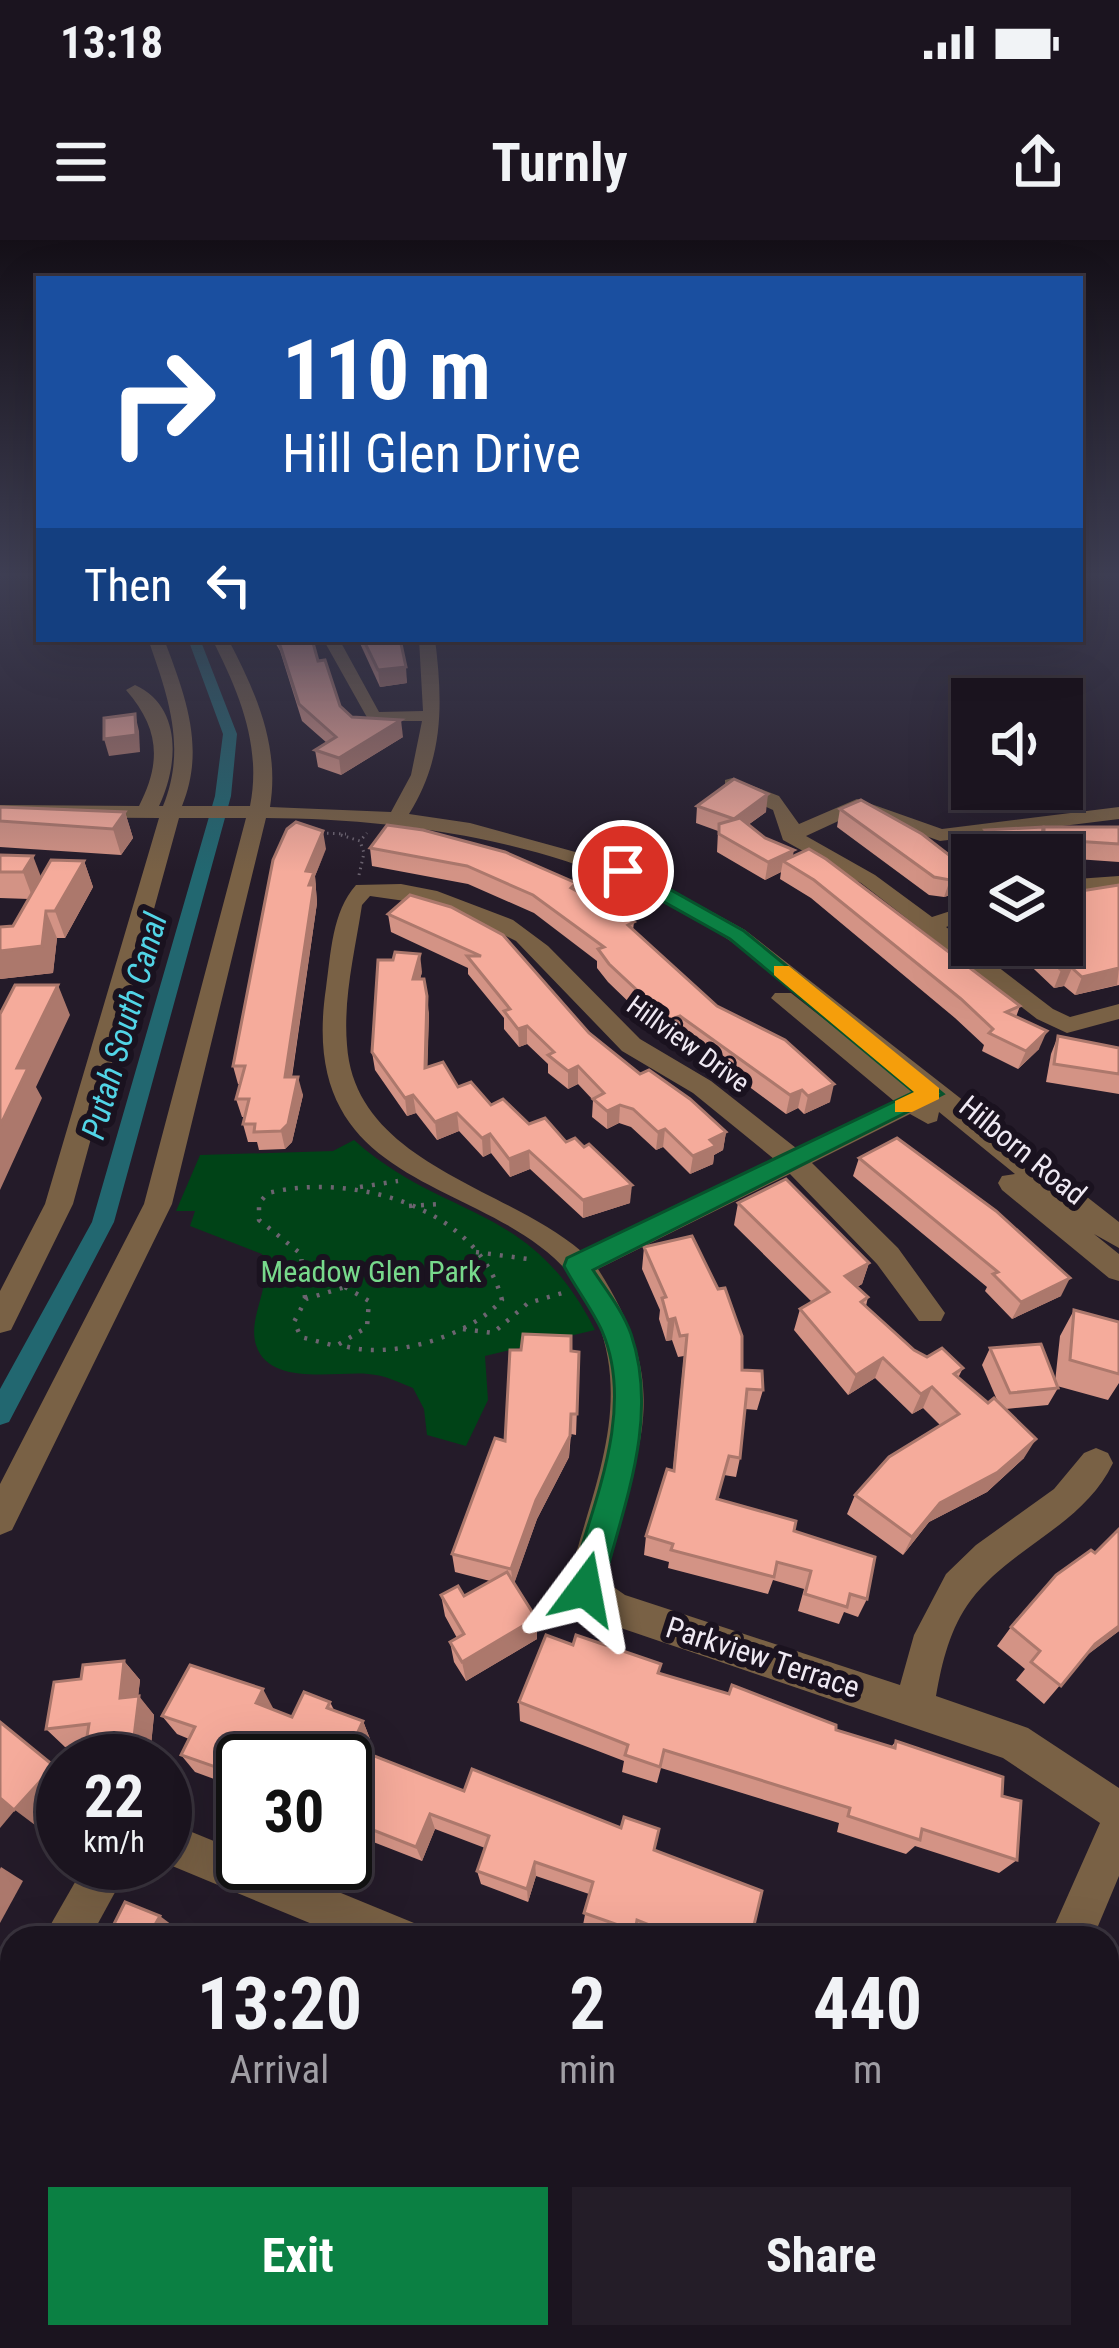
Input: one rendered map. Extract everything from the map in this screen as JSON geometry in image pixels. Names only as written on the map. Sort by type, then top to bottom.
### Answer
[{"type":"street","points":[[166,810],[183,787],[186,726],[169,675]]},
{"type":"street","points":[[0,1519],[158,1204],[258,809],[265,748],[235,675]]},
{"type":"street","points":[[350,675],[368,711],[390,718],[433,716]]},
{"type":"street","points":[[397,817],[432,755],[430,675]]},
{"type":"street","points":[[0,1321],[59,1204],[166,810],[165,729],[158,710],[134,690]]},
{"type":"street","points":[[731,783],[781,802],[791,818],[790,836]]},
{"type":"street","points":[[790,836],[856,805],[940,835],[1119,813]]},
{"type":"street","name":"Hilborn Road","points":[[0,811],[258,809],[397,817],[508,838],[598,868],[608,881],[719,946],[1119,1237]]},
{"type":"street","points":[[790,836],[868,879],[1045,1014],[1067,1025],[1119,1011]]},
{"type":"street","name":"Hillview Drive","points":[[361,882],[434,897],[507,926],[557,966],[593,1012],[633,1048],[705,1089],[790,1162],[905,1270],[930,1313]]},
{"type":"street","name":"Parkview Terrace","points":[[361,882],[351,904],[334,1051],[341,1087],[357,1117],[415,1167],[518,1216],[616,1331],[628,1380],[629,1421],[585,1589],[615,1609],[1014,1742],[1119,1812]]},
{"type":"street","points":[[1083,885],[1119,882]]},
{"type":"street","points":[[931,925],[951,918]]},
{"type":"street","points":[[573,1278],[790,1162],[922,1098]]},
{"type":"street","name":"Hilborn Road","points":[[922,1098],[1119,1270]]},
{"type":"street","points":[[914,1707],[938,1619],[972,1572],[1072,1500],[1096,1463]]},
{"type":"street","points":[[1076,1926],[1119,1827]]},
{"type":"street","points":[[192,1853],[370,1926]]},
{"type":"street","points":[[71,1926],[93,1890]]},
{"type":"path","points":[[360,841],[364,853],[361,882]]},
{"type":"path","points":[[360,1187],[409,1205],[476,1252],[499,1279],[502,1300],[483,1322],[371,1351],[319,1346],[301,1336],[294,1322],[305,1298],[301,1253],[262,1226],[259,1203],[279,1190],[398,1181]]},
{"type":"path","points":[[409,1205],[443,1202]]},
{"type":"path","points":[[476,1252],[514,1260],[544,1258]]},
{"type":"path","points":[[463,1329],[481,1336],[498,1332],[520,1307],[573,1278]]},
{"type":"path","points":[[305,1298],[334,1286],[355,1289],[369,1301],[367,1327],[341,1345]]},
{"type":"green space","name":"Meadow Glen Park","points":[[354,1140],[388,1166],[485,1217],[543,1257],[570,1288],[595,1330],[485,1356],[488,1400],[466,1446],[427,1435],[424,1409],[413,1388],[374,1375],[289,1372],[263,1358],[254,1334],[265,1278],[262,1254],[190,1226],[195,1211],[176,1211],[200,1155],[333,1151]]},
{"type":"building","points":[[290,675],[330,675],[340,706],[352,717],[401,720],[339,758],[315,750],[336,737],[299,704]]},
{"type":"building","points":[[135,714],[136,735],[104,739],[104,718]]},
{"type":"building","points":[[734,779],[768,794],[734,819],[697,806]]},
{"type":"building","points":[[861,800],[922,834],[951,856],[951,880],[934,877],[840,809]]},
{"type":"building","points":[[0,807],[125,812],[113,829],[0,821]]},
{"type":"building","points":[[740,818],[765,838],[794,850],[768,862],[719,834],[719,824]]},
{"type":"building","points":[[296,822],[323,831],[306,871],[314,872],[309,885],[314,885],[285,1077],[298,1077],[288,1124],[281,1131],[254,1132],[255,1124],[243,1124],[249,1099],[236,1099],[245,1066],[233,1066],[273,860],[287,829]]},
{"type":"building","points":[[387,825],[505,852],[576,883],[571,888],[634,922],[628,925],[717,1006],[785,1040],[834,1084],[808,1096],[802,1090],[790,1095],[680,1016],[669,1020],[609,964],[598,949],[604,947],[533,895],[467,866],[370,848]]},
{"type":"building","points":[[1043,827],[1042,834],[988,834],[985,830]]},
{"type":"building","points":[[1044,827],[1119,827],[1119,844],[1083,842],[1083,834],[1044,834]]},
{"type":"building","points":[[809,849],[826,859],[951,954],[951,966],[967,966],[1020,1006],[1006,1012],[1047,1031],[1026,1051],[989,1033],[993,1029],[961,999],[814,880],[783,861]]},
{"type":"building","points":[[0,855],[33,856],[23,872],[0,872]]},
{"type":"building","points":[[51,860],[84,861],[55,911],[46,911],[42,946],[0,951],[0,927],[13,926]]},
{"type":"building","points":[[1119,885],[1119,968],[1082,977],[1072,968],[1057,966],[1083,966],[1083,891]]},
{"type":"building","points":[[410,895],[451,907],[503,935],[589,1033],[640,1074],[649,1070],[690,1099],[726,1132],[710,1140],[716,1146],[693,1156],[665,1129],[658,1132],[633,1109],[620,1105],[607,1111],[593,1099],[604,1093],[578,1066],[568,1071],[548,1055],[554,1052],[527,1026],[518,1029],[504,1011],[510,1009],[467,956],[481,956],[388,914]]},
{"type":"building","points":[[395,952],[420,954],[413,979],[424,979],[427,996],[425,1068],[443,1062],[458,1087],[471,1082],[491,1105],[503,1099],[529,1124],[545,1118],[566,1142],[575,1138],[584,1147],[589,1144],[632,1185],[583,1200],[529,1151],[509,1159],[490,1134],[482,1138],[457,1113],[435,1122],[413,1095],[405,1098],[372,1052],[378,960],[393,960]]},
{"type":"building","points":[[15,985],[58,985],[17,1068],[28,1068],[0,1126],[0,1014]]},
{"type":"building","points":[[1058,1036],[1119,1048],[1119,1074],[1054,1064]]},
{"type":"building","points":[[897,1138],[996,1211],[1070,1278],[1021,1302],[993,1274],[998,1272],[859,1158]]},
{"type":"building","points":[[786,1179],[869,1263],[845,1276],[868,1297],[861,1302],[914,1350],[927,1357],[942,1348],[963,1368],[954,1374],[988,1403],[994,1398],[1036,1439],[998,1472],[940,1503],[912,1537],[855,1495],[889,1457],[959,1414],[932,1387],[921,1394],[883,1358],[856,1375],[800,1309],[829,1292],[738,1203]]},
{"type":"building","points":[[692,1236],[718,1289],[725,1288],[742,1336],[742,1370],[762,1371],[763,1390],[747,1389],[740,1458],[729,1456],[717,1499],[796,1521],[794,1531],[875,1557],[867,1599],[850,1594],[847,1607],[805,1594],[811,1571],[777,1562],[774,1577],[671,1550],[673,1544],[646,1536],[667,1469],[674,1471],[687,1335],[680,1336],[675,1318],[668,1320],[662,1298],[666,1297],[644,1247]]},
{"type":"building","points":[[1074,1310],[1119,1322],[1119,1374],[1070,1360]]},
{"type":"building","points":[[523,1334],[571,1336],[571,1351],[579,1352],[577,1414],[571,1414],[570,1436],[536,1500],[511,1569],[452,1554],[495,1438],[505,1441],[510,1350],[521,1350]]},
{"type":"building","points":[[1041,1344],[1058,1388],[1010,1393],[990,1348]]},
{"type":"building","points":[[1119,1529],[1119,1626],[1095,1644],[1061,1686],[1031,1662],[1040,1651],[1011,1627],[1056,1575],[1091,1550],[1095,1553]]},
{"type":"building","points":[[507,1572],[536,1618],[462,1662],[450,1642],[464,1634],[441,1595],[458,1586],[464,1596]]},
{"type":"building","points":[[546,1635],[573,1645],[576,1635],[661,1664],[658,1673],[729,1694],[732,1685],[836,1725],[836,1730],[895,1748],[896,1741],[1003,1777],[1002,1796],[1021,1801],[1017,1860],[922,1829],[920,1840],[848,1816],[850,1808],[664,1750],[660,1767],[625,1755],[628,1745],[519,1702]]},
{"type":"building","points":[[124,1661],[120,1698],[139,1696],[134,1734],[87,1734],[89,1724],[46,1729],[54,1682],[81,1679],[83,1665]]},
{"type":"building","points":[[190,1665],[263,1689],[256,1703],[292,1717],[304,1692],[330,1702],[327,1708],[363,1721],[357,1734],[216,1734],[216,1767],[192,1759],[195,1727],[162,1716]]},
{"type":"building","points":[[0,1722],[36,1751],[36,1786],[14,1810],[0,1798]]},
{"type":"building","points":[[372,1755],[464,1791],[472,1769],[621,1828],[624,1817],[659,1829],[654,1850],[762,1891],[754,1926],[652,1926],[637,1920],[636,1926],[621,1926],[584,1913],[593,1882],[535,1862],[527,1889],[477,1871],[489,1836],[430,1814],[416,1847],[372,1830]]},
{"type":"building","points":[[125,1902],[160,1916],[156,1923],[165,1926],[113,1926]]},
{"type":"waterway","name":"Putah South Canal","points":[[0,1414],[103,1222],[223,796],[230,734],[208,675]]},
{"type":"slow traffic","points":[[782,971],[931,1094],[904,1107]]},
{"type":"route","points":[[585,1589],[592,1550],[621,1464],[629,1421],[628,1380],[616,1331],[577,1266],[931,1094],[737,935],[698,908],[623,871]]}]
